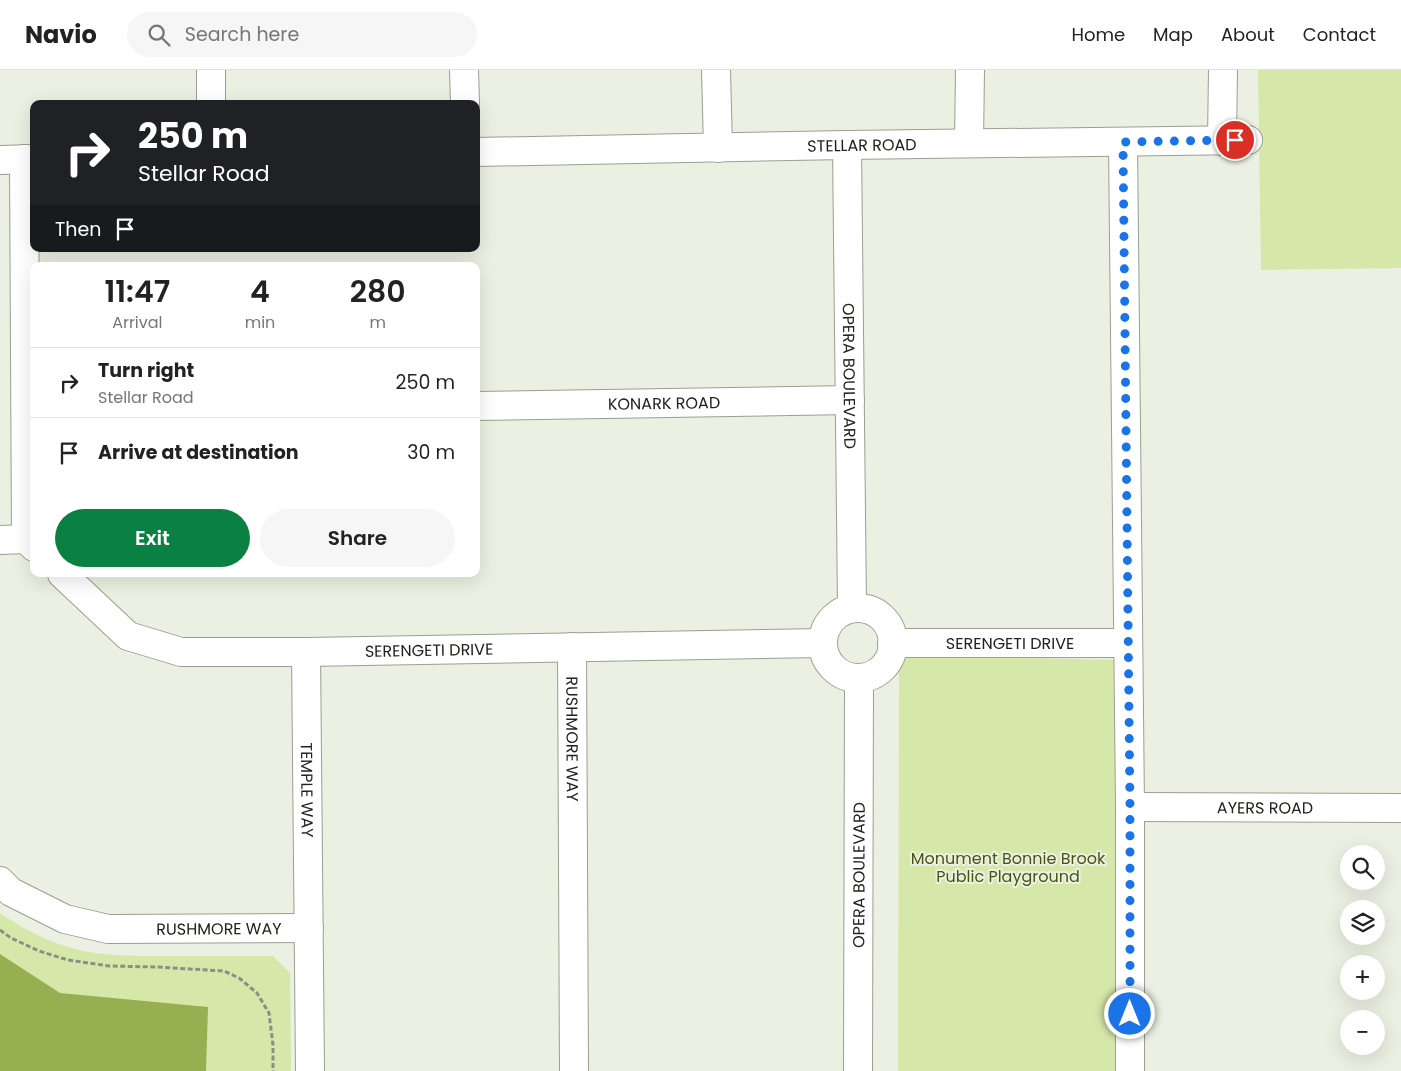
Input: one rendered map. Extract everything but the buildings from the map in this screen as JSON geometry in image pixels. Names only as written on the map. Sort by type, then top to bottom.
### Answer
[{"type":"street","points":[[211,70],[211,100]]},
{"type":"street","points":[[464,70],[465,100]]},
{"type":"street","points":[[716,70],[718,148]]},
{"type":"street","points":[[969,143],[970,70]]},
{"type":"street","name":"STELLAR ROAD","points":[[480,152],[1235,140],[1223,70]]},
{"type":"street","points":[[1123,142],[1130,807],[1130,1071]]},
{"type":"street","name":"OPERA BOULEVARD","points":[[848,145],[852,608]]},
{"type":"street","points":[[19,159],[29,412],[20,542]]},
{"type":"street","name":"KONARK ROAD","points":[[480,406],[850,400]]},
{"type":"street","name":"SERENGETI DRIVE","points":[[65,577],[128,636],[181,652],[306,652],[823,644]]},
{"type":"street","points":[[852,608],[863,608],[883,618],[892,638],[892,650],[881,670],[871,676],[859,679],[847,677],[836,672],[828,663],[822,639],[832,619],[841,612],[852,608]]},
{"type":"street","name":"SERENGETI DRIVE","points":[[892,643],[1128,643]]},
{"type":"street","name":"RUSHMORE WAY","points":[[572,648],[574,1071]]},
{"type":"street","name":"TEMPLE WAY","points":[[306,652],[309,928]]},
{"type":"street","name":"OPERA BOULEVARD","points":[[858,1071],[859,679]]},
{"type":"street","name":"AYERS ROAD","points":[[1130,807],[1401,808]]},
{"type":"street","name":"RUSHMORE WAY","points":[[0,881],[11,892],[65,919],[108,929],[309,928]]},
{"type":"street","points":[[309,928],[310,1071]]},
{"type":"path","points":[[0,930],[11,938],[39,951],[68,960],[109,966],[224,971],[239,978],[257,993],[269,1013],[273,1045],[273,1071]]},
{"type":"green space","points":[[1258,70],[1401,70],[1401,268],[1261,270]]},
{"type":"green space","name":"Monument Bonnie Brook Public Playground","points":[[910,655],[1116,660],[1118,1071],[898,1071],[899,662]]},
{"type":"green space","points":[[0,913],[45,939],[87,952],[137,956],[273,956],[290,973],[291,1071],[0,1071]]},
{"type":"shaded area","points":[[0,954],[60,993],[208,1007],[206,1071],[0,1071]]},
{"type":"route","points":[[1130,1014],[1130,807],[1123,142],[1235,140]]}]
